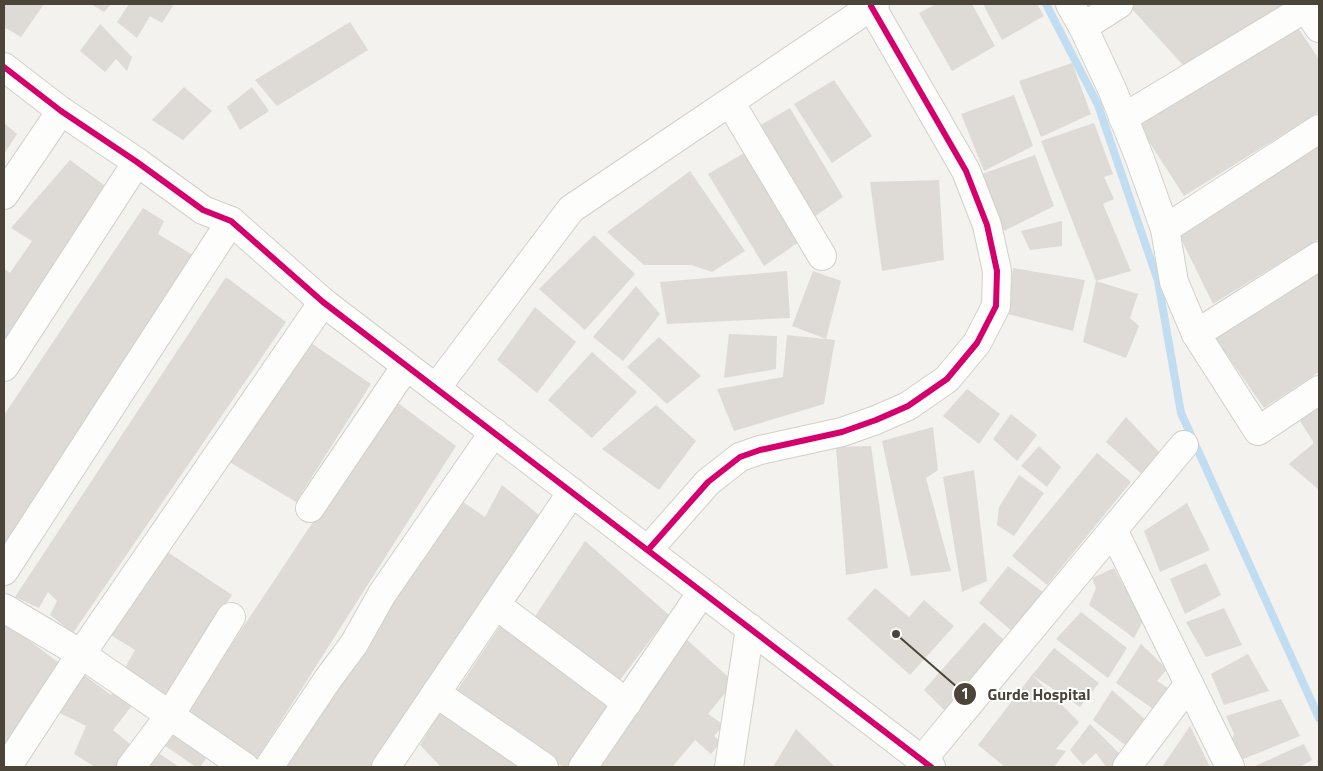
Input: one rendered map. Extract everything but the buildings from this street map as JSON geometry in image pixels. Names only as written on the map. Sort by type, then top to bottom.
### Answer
[{"type":"street","points":[[1070,4],[1083,27],[1140,159],[1165,229],[1174,282],[1196,334],[1258,431],[1319,390]]},
{"type":"street","points":[[1083,27],[1119,4]]},
{"type":"street","points":[[436,388],[572,210],[873,5],[966,171],[987,225],[998,271],[996,306],[977,343],[947,379],[908,406],[876,420],[842,432],[760,450],[740,458],[708,482],[648,550]]},
{"type":"street","points":[[1123,118],[1310,11]]},
{"type":"street","points":[[4,67],[61,111],[137,162],[203,210],[231,221],[323,302],[927,764],[1113,530],[1184,445]]},
{"type":"street","points":[[730,102],[822,256]]},
{"type":"street","points":[[4,196],[61,111]]},
{"type":"street","points":[[1165,229],[1319,129]]},
{"type":"street","points":[[4,367],[137,162]]},
{"type":"street","points":[[4,571],[231,221]]},
{"type":"street","points":[[1196,334],[1319,256]]},
{"type":"street","points":[[7,767],[81,654],[323,302]]},
{"type":"street","points":[[310,508],[406,366]]},
{"type":"street","points":[[269,767],[354,644],[382,594],[494,432]]},
{"type":"street","points":[[386,767],[572,492]]},
{"type":"street","points":[[1113,530],[1230,767]]},
{"type":"street","points":[[583,767],[702,592]]},
{"type":"street","points":[[496,605],[626,703]]},
{"type":"street","points":[[4,608],[81,654],[245,767]]},
{"type":"street","points":[[131,767],[170,715],[231,617]]},
{"type":"street","points":[[729,767],[750,628]]},
{"type":"street","points":[[1127,767],[1189,684]]},
{"type":"street","points":[[436,693],[544,767]]},
{"type":"waterway","points":[[1046,4],[1098,105],[1158,281],[1181,413],[1319,718]]},
{"type":"cycle path","points":[[648,550],[708,482],[740,457],[760,450],[842,432],[876,420],[908,406],[947,379],[977,343],[996,306],[997,271],[987,225],[966,171],[871,6]]},
{"type":"cycle path","points":[[4,67],[61,111],[137,162],[203,210],[231,221],[323,302],[931,767]]},
{"type":"place","name":"Gurde Hospital","points":[[896,634]]}]
